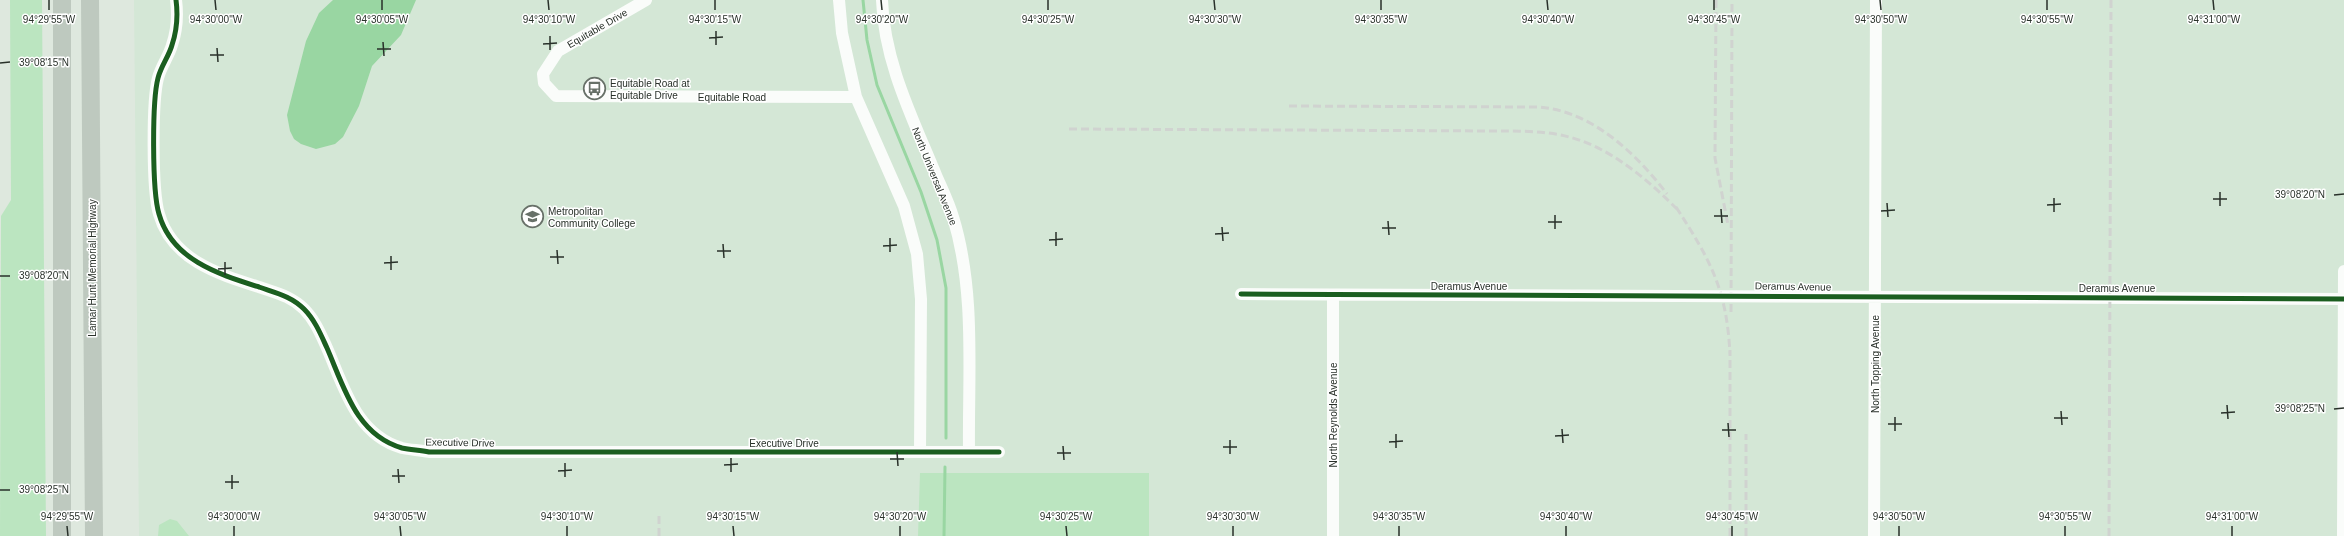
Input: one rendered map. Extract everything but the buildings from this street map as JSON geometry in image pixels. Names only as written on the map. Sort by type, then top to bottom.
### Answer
[{"type":"highway","points":[[62,0],[62,536]]},
{"type":"highway","name":"Lamar Hunt Memorial Highway","points":[[90,0],[94,536]]},
{"type":"street","name":"Executive Drive","points":[[176,0],[178,14],[172,46],[161,67],[155,94],[156,197],[159,214],[165,230],[175,244],[186,255],[204,267],[229,277],[283,294],[306,310],[319,329],[355,413],[376,435],[402,448],[429,452],[999,452]]},
{"type":"street","name":"Equitable Drive","points":[[551,60],[558,51],[646,0]]},
{"type":"street","points":[[839,0],[842,32],[856,97],[904,206],[917,254],[921,299],[920,452]]},
{"type":"street","name":"North Universal Avenue","points":[[882,0],[885,32],[892,64],[903,96],[953,216],[962,255],[968,309],[969,452]]},
{"type":"street","name":"North Topping Avenue","points":[[1874,536],[1876,0]]},
{"type":"street","name":"Equitable Road","points":[[551,60],[543,74],[544,83],[556,96],[856,97]]},
{"type":"street","points":[[2343,536],[2344,271]]},
{"type":"street","name":"Deramus Avenue","points":[[1241,294],[2344,299]]},
{"type":"street","name":"North Reynolds Avenue","points":[[1333,295],[1333,536]]},
{"type":"shaded area","points":[[10,0],[42,0],[46,536],[0,536],[1,216],[11,200]]},
{"type":"shaded area","points":[[134,0],[2344,0],[2344,536],[139,536]]},
{"type":"shaded area","points":[[333,0],[416,0],[401,35],[372,66],[359,106],[343,137],[335,144],[316,149],[301,144],[294,139],[290,131],[287,115],[306,41],[319,13]]},
{"type":"shaded area","points":[[920,473],[1149,473],[1149,536],[918,536]]},
{"type":"shaded area","points":[[170,519],[177,521],[189,536],[158,536],[159,525]]},
{"type":"waterway","points":[[863,0],[867,40],[877,85],[921,192],[937,240],[946,288],[946,438]]},
{"type":"waterway","points":[[944,536],[945,467]]},
{"type":"railway","points":[[1716,0],[1715,158],[1728,225]]},
{"type":"railway","points":[[1731,312],[1732,0]]},
{"type":"railway","points":[[2109,536],[2111,0]]},
{"type":"railway","points":[[1289,106],[1534,107],[1554,109],[1574,115],[1592,124],[1610,136],[1641,163],[1667,194]]},
{"type":"railway","points":[[1069,129],[1517,131],[1552,134],[1585,142],[1615,157],[1643,178],[1680,212]]},
{"type":"railway","points":[[1676,207],[1708,260],[1715,277],[1725,312],[1730,355]]},
{"type":"railway","points":[[1730,350],[1730,536]]},
{"type":"railway","points":[[1746,434],[1746,536]]},
{"type":"railway","points":[[659,516],[659,536]]},
{"type":"cycle path","points":[[176,0],[177,17],[175,34],[171,49],[158,78],[154,125],[155,186],[159,214],[165,230],[174,243],[198,263],[228,277],[283,295],[304,309],[315,323],[354,408],[373,432],[386,442],[402,448],[429,452],[999,452]]},
{"type":"cycle path","points":[[1241,294],[2344,299]]},
{"type":"place","name":"Equitable Road at Equitable Drive","points":[[594,89]]},
{"type":"place","name":"Metropolitan Community College","points":[[532,217]]}]
